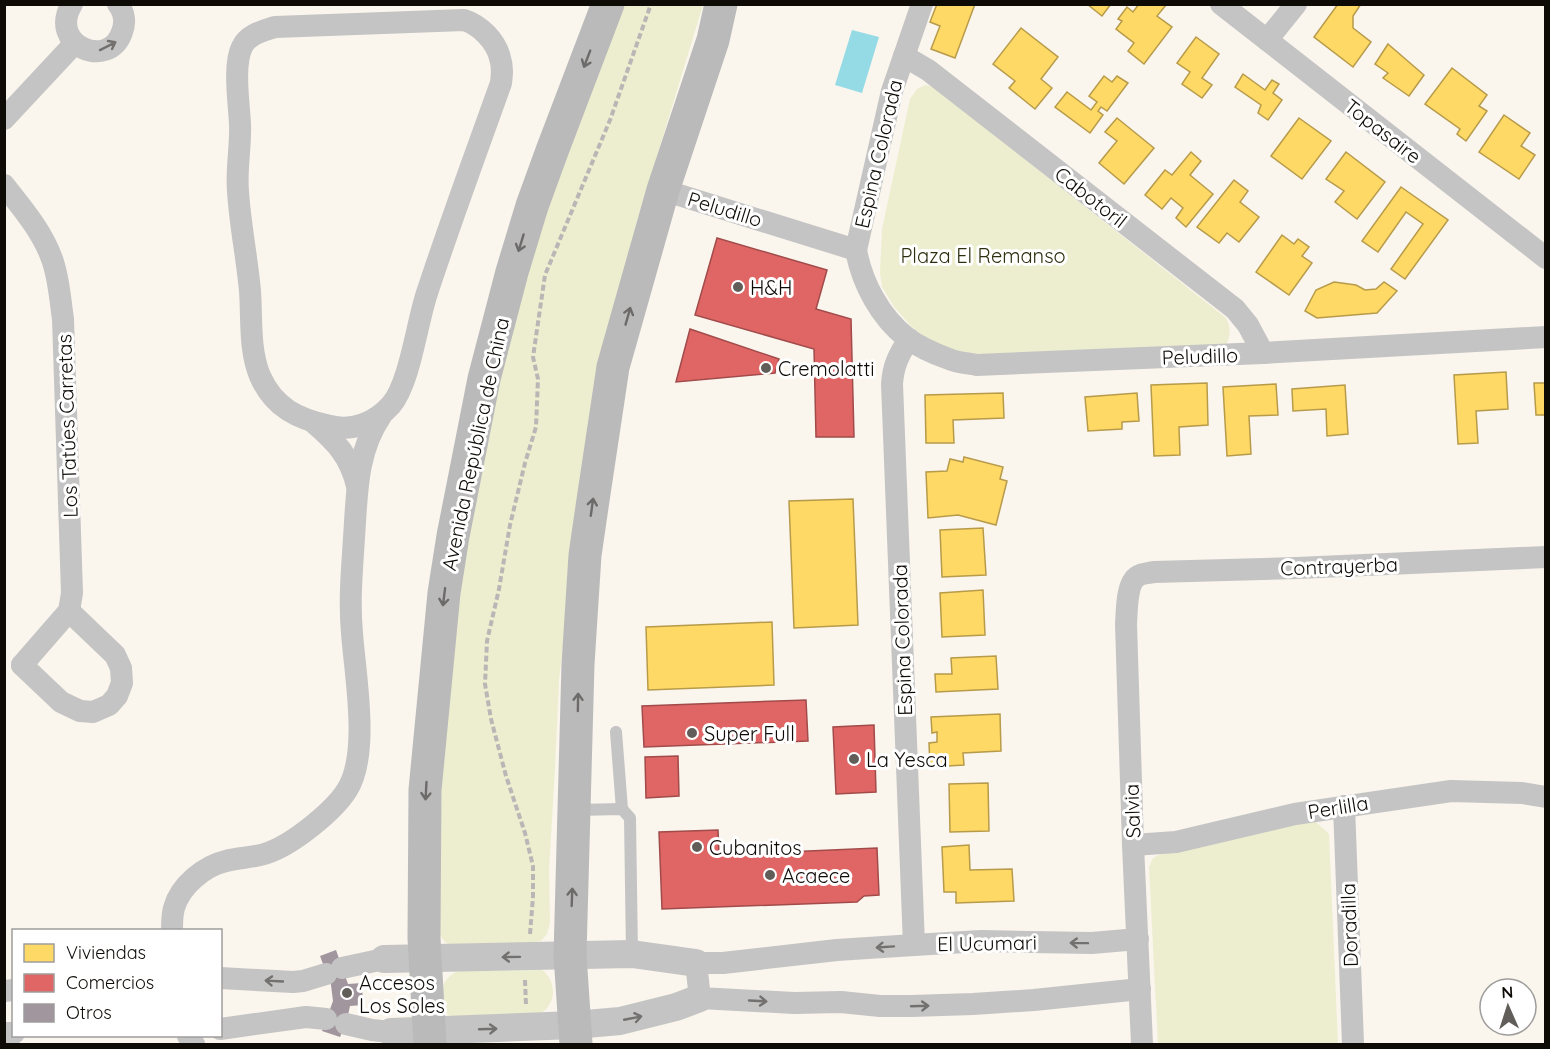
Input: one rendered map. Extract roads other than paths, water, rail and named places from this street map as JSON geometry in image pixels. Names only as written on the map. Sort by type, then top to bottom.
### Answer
[{"type":"main road","name":"Avenida República de China","points":[[430,1038],[424,938],[425,790],[444,593],[462,482],[484,379],[532,206],[608,4]]},
{"type":"main road","points":[[575,1035],[570,955],[578,664],[585,555],[614,367],[663,190],[713,40],[721,4]]},
{"type":"street","points":[[72,4],[66,15],[69,35],[75,44],[91,51],[109,48],[122,35],[124,17],[118,4]]},
{"type":"street","name":"Espina Colorada","points":[[876,302],[859,266],[856,250],[892,91],[922,4]]},
{"type":"street","name":"Topasaire","points":[[1221,4],[1545,258]]},
{"type":"street","points":[[1267,40],[1296,4]]},
{"type":"street","points":[[464,20],[473,23],[494,44],[500,56],[501,83],[426,295],[398,395],[391,405],[362,426],[338,428],[314,423],[284,408],[272,396],[260,376],[255,358],[248,268],[238,192],[240,143],[237,63],[242,45],[250,37],[276,27],[464,20]]},
{"type":"street","points":[[4,119],[75,44]]},
{"type":"street","name":"Cabotoril","points":[[904,56],[927,70],[1235,309],[1248,325],[1263,353]]},
{"type":"street","name":"Los Tatúes Carretas","points":[[4,185],[39,233],[52,259],[58,282],[63,331],[72,593],[69,611]]},
{"type":"street","name":"Peludillo","points":[[663,190],[856,250]]},
{"type":"street","name":"Peludillo","points":[[876,302],[897,329],[909,339],[952,360],[977,365],[1263,353],[1545,337]]},
{"type":"street","name":"Espina Colorada","points":[[909,339],[896,360],[892,384],[914,945]]},
{"type":"street","points":[[172,929],[177,901],[186,887],[201,873],[225,861],[273,852],[288,843],[316,823],[334,805],[348,789],[354,777],[360,747],[350,595],[357,487],[366,441],[384,411]]},
{"type":"street","points":[[314,423],[344,453],[351,465],[357,487]]},
{"type":"street","name":"Contrayerba","points":[[1134,578],[1154,572],[1545,557]]},
{"type":"street","name":"Salvia","points":[[1134,578],[1129,595],[1126,624],[1142,1044]]},
{"type":"street","points":[[69,611],[115,655],[121,668],[122,683],[117,696],[109,705],[93,712],[80,711],[61,702],[13,666],[69,611]]},
{"type":"street","name":"Perlilla","points":[[1133,845],[1176,842],[1275,818],[1451,791],[1512,793],[1545,797]]},
{"type":"street","name":"Doradilla","points":[[1344,806],[1353,1044]]},
{"type":"street","points":[[187,929],[192,881]]},
{"type":"street","name":"El Ucumari","points":[[696,963],[723,963],[837,950],[981,941],[1092,943],[1138,939]]},
{"type":"street","points":[[222,978],[303,981],[334,971],[384,960],[632,954],[696,963],[700,998]]},
{"type":"street","points":[[222,1029],[306,1017],[430,1038],[526,1027],[575,1035],[676,1007],[700,998],[794,1003],[841,1002],[890,1006],[973,1004],[1140,989]]},
{"type":"lane","points":[[616,732],[621,809],[630,818],[632,954]]},
{"type":"lane","points":[[575,810],[621,809]]},
{"type":"water","points":[[852,30],[879,37],[862,93],[835,85]]},
{"type":"place","name":"H&H","points":[[738,287]]},
{"type":"place","name":"Cremolatti","points":[[766,368]]},
{"type":"place","name":"Super Full","points":[[692,733]]},
{"type":"place","name":"La Yesca","points":[[854,759]]},
{"type":"place","name":"Cubanitos","points":[[697,847]]},
{"type":"place","name":"Acaece","points":[[770,875]]},
{"type":"place","name":"Accesos Los Soles","points":[[347,993]]},
{"type":"park label","name":"Plaza El Remanso","points":[[983,255]]}]
